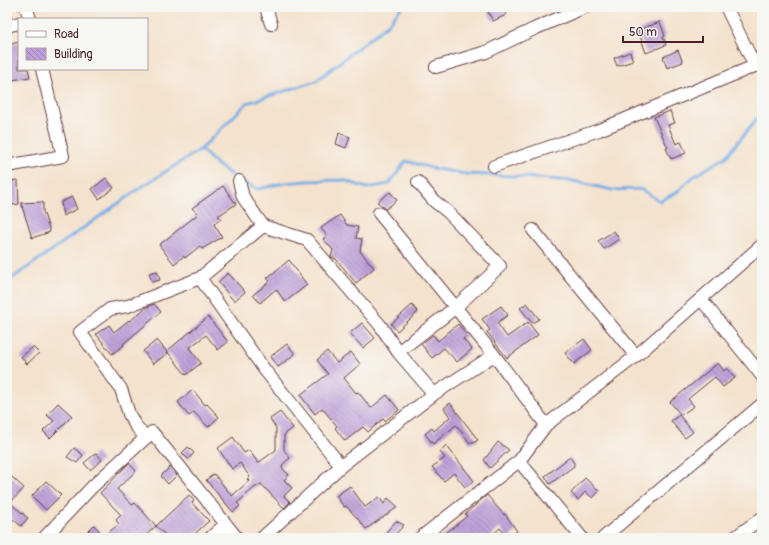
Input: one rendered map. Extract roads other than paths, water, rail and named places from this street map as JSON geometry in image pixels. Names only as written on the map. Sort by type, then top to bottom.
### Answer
[{"type":"street","points":[[26,7],[30,18]]},
{"type":"street","points":[[266,7],[271,24]]},
{"type":"street","points":[[436,67],[486,52],[534,29],[586,7]]},
{"type":"street","points":[[494,166],[599,130],[758,64],[726,7]]},
{"type":"street","points":[[7,26],[18,23]]},
{"type":"street","points":[[7,166],[63,156],[42,70]]},
{"type":"street","points":[[239,181],[243,198],[263,226],[307,240],[380,325],[398,352],[434,394]]},
{"type":"street","points":[[398,352],[456,307],[500,266],[448,212],[434,201],[418,182]]},
{"type":"street","points":[[379,213],[494,355],[546,425]]},
{"type":"street","points":[[146,438],[135,425],[129,414],[121,388],[80,332],[110,309],[128,306],[200,278],[263,226]]},
{"type":"street","points":[[534,230],[636,356]]},
{"type":"street","points":[[420,538],[519,461],[546,425],[636,356],[762,245]]},
{"type":"street","points":[[200,278],[264,369],[341,466]]},
{"type":"street","points":[[701,299],[762,376]]},
{"type":"street","points":[[262,538],[341,466],[434,394],[494,355]]},
{"type":"street","points":[[603,538],[762,404]]},
{"type":"street","points":[[44,538],[92,487],[152,432],[237,538]]},
{"type":"street","points":[[519,461],[582,538]]},
{"type":"street","points":[[738,536],[762,518]]},
{"type":"street","points":[[210,538],[226,524]]},
{"type":"waterway","points":[[7,282],[140,188],[201,149],[247,103],[316,81],[387,25],[402,7]]},
{"type":"waterway","points":[[244,183],[258,189],[284,183],[343,180],[367,188],[389,184],[406,161],[431,168],[465,174],[573,181],[612,190],[640,189],[660,201],[677,192],[693,177],[726,157],[762,112]]},
{"type":"waterway","points":[[201,149],[215,163],[237,179]]}]
